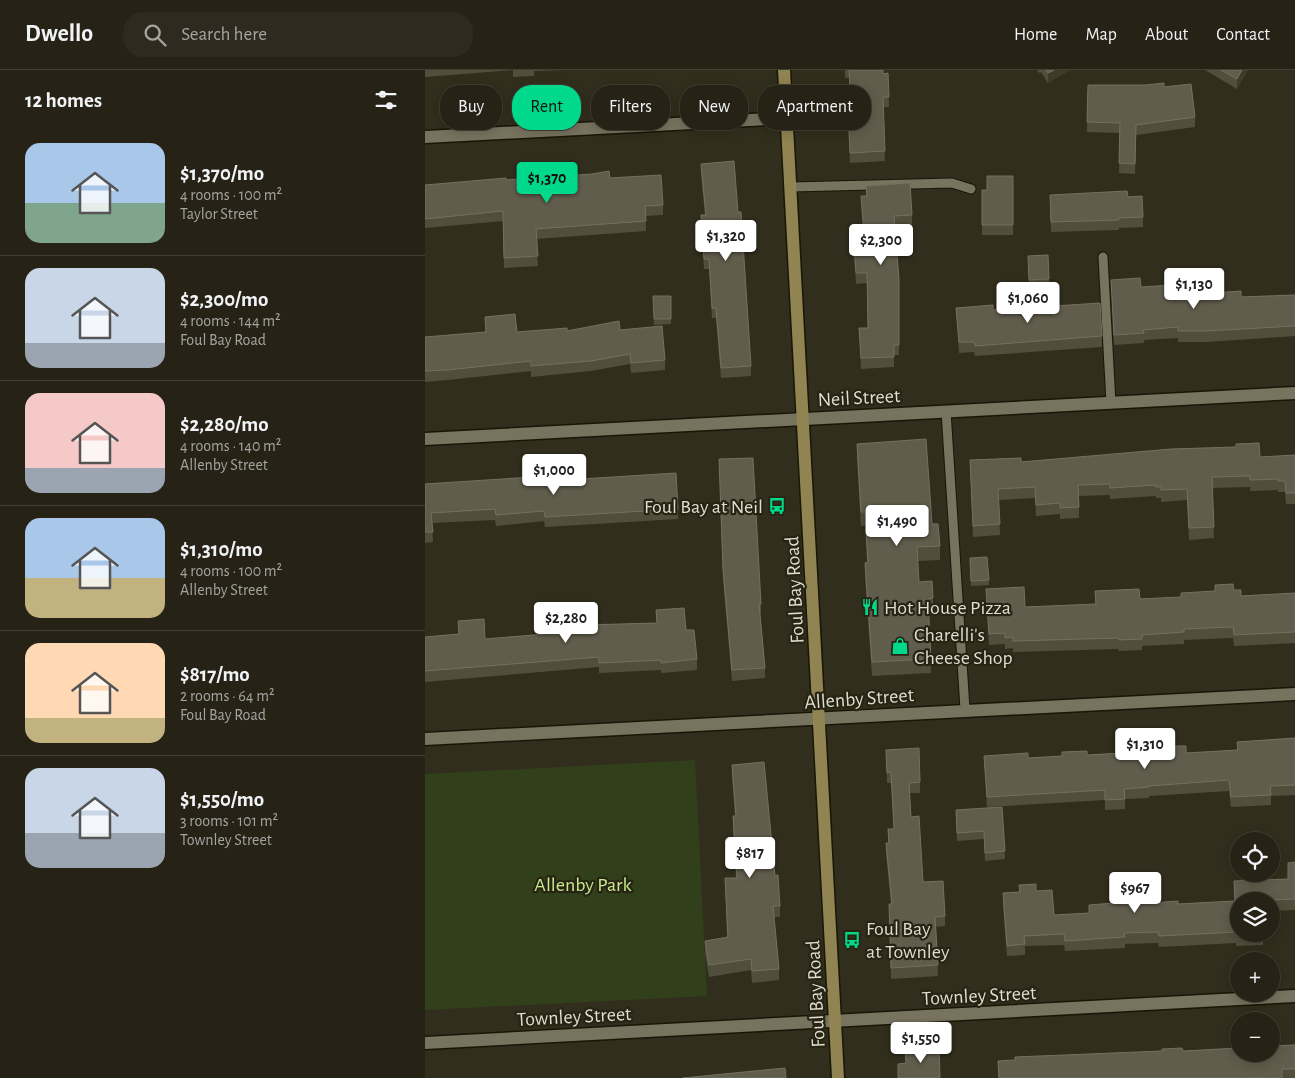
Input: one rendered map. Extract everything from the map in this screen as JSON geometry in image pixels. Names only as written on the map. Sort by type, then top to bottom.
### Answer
[{"type":"main road","name":"Foul Bay Road","points":[[784,70],[785,85]]},
{"type":"main road","name":"Foul Bay Road","points":[[788,130],[838,1078]]},
{"type":"street","points":[[425,138],[758,120]]},
{"type":"street","name":"Neil Street","points":[[425,439],[1295,393]]},
{"type":"street","name":"Allenby Street","points":[[425,739],[819,720],[965,709],[1295,694]]},
{"type":"street","name":"Townley Street","points":[[425,1043],[1295,996]]},
{"type":"lane","points":[[791,187],[952,183],[971,189]]},
{"type":"lane","points":[[1103,257],[1111,403]]},
{"type":"lane","points":[[946,411],[965,709]]},
{"type":"green space","name":"Allenby Park","points":[[695,760],[707,996],[425,1010],[425,774]]},
{"type":"building","points":[[849,70],[883,70],[883,74],[888,73],[889,97],[883,97],[885,151],[850,153],[849,130],[871,130],[871,85],[850,85]]},
{"type":"building","points":[[1221,70],[1242,70],[1237,79]]},
{"type":"building","points":[[1164,83],[1164,87],[1191,84],[1195,117],[1136,125],[1135,164],[1119,163],[1120,123],[1087,122],[1088,85],[1146,85]]},
{"type":"building","points":[[734,161],[738,212],[741,212],[751,366],[721,368],[716,308],[712,308],[709,259],[704,259],[701,215],[706,215],[701,164]]},
{"type":"building","points":[[609,171],[610,178],[661,175],[663,205],[645,206],[646,221],[536,229],[538,256],[504,258],[503,211],[425,219],[425,185],[506,178],[506,180],[592,174]]},
{"type":"building","points":[[987,176],[1013,176],[1013,225],[982,225],[982,190],[987,190]]},
{"type":"building","points":[[910,183],[912,215],[894,216],[899,279],[899,345],[894,345],[894,357],[861,358],[859,328],[868,328],[867,273],[856,273],[854,247],[859,246],[858,235],[864,234],[861,196],[867,196],[866,186]]},
{"type":"building","points":[[1127,191],[1128,197],[1142,196],[1143,217],[1118,218],[1119,220],[1051,222],[1050,195]]},
{"type":"building","points":[[1048,255],[1049,279],[1029,280],[1028,256]]},
{"type":"building","points":[[1140,278],[1141,287],[1173,285],[1173,290],[1185,289],[1185,295],[1241,291],[1241,297],[1295,295],[1295,326],[1207,331],[1178,331],[1178,327],[1143,330],[1144,333],[1114,335],[1111,280]]},
{"type":"building","points":[[653,296],[671,296],[671,319],[654,319]]},
{"type":"building","points":[[1100,303],[1102,336],[975,346],[974,342],[959,342],[956,308],[993,305],[993,310]]},
{"type":"building","points":[[515,314],[517,332],[567,328],[567,331],[619,321],[620,330],[662,326],[665,360],[631,363],[630,354],[591,361],[531,366],[531,361],[425,371],[425,337],[486,332],[485,317]]},
{"type":"building","points":[[926,439],[932,524],[938,524],[940,546],[917,547],[919,582],[932,581],[933,598],[928,599],[931,659],[872,662],[865,563],[868,562],[865,512],[861,512],[857,444]]},
{"type":"building","points":[[1259,443],[1260,457],[1295,455],[1295,493],[1286,493],[1285,481],[1278,481],[1278,479],[1250,480],[1250,476],[1212,477],[1214,527],[1189,528],[1187,489],[1161,490],[1161,487],[1156,487],[1156,485],[1110,488],[1110,484],[1078,485],[1079,507],[1060,508],[1060,503],[1036,505],[1035,487],[998,489],[1000,524],[973,526],[970,460],[1021,458],[1021,462],[1171,449],[1236,447],[1236,444]]},
{"type":"building","points":[[753,458],[761,604],[759,604],[765,668],[732,670],[723,569],[719,459]]},
{"type":"building","points":[[676,473],[678,509],[545,517],[544,511],[496,515],[495,509],[431,513],[433,532],[425,532],[425,484],[533,477],[533,482]]},
{"type":"building","points":[[987,557],[989,580],[971,581],[970,558]]},
{"type":"building","points":[[1233,584],[1234,590],[1241,590],[1241,596],[1295,593],[1295,632],[1234,635],[1233,627],[1184,629],[1184,632],[1142,635],[1142,639],[1013,641],[1013,637],[1005,638],[1005,633],[989,634],[986,589],[1024,587],[1025,607],[1096,604],[1095,591],[1139,589],[1140,599],[1181,597],[1181,593],[1215,591],[1215,585]]},
{"type":"building","points":[[684,608],[686,630],[694,630],[697,659],[661,663],[661,660],[599,663],[599,657],[425,671],[425,637],[459,634],[458,621],[484,619],[485,639],[546,634],[546,626],[657,623],[656,610]]},
{"type":"building","points":[[1295,738],[1295,785],[1270,786],[1271,795],[1231,797],[1229,780],[1124,789],[1125,799],[1105,800],[1105,790],[987,797],[984,756],[1028,753],[1028,758],[1062,756],[1062,752],[1087,751],[1087,755],[1123,753],[1122,748],[1147,746],[1186,746],[1186,753],[1238,750],[1237,742]]},
{"type":"building","points":[[919,748],[920,782],[909,783],[911,817],[919,816],[923,882],[943,881],[945,916],[935,917],[938,965],[891,968],[889,904],[892,904],[886,843],[889,843],[888,829],[894,829],[891,772],[887,773],[886,750]]},
{"type":"building","points":[[764,762],[775,876],[778,875],[780,906],[773,906],[779,969],[752,971],[751,959],[709,965],[705,941],[728,937],[725,878],[737,878],[733,816],[736,816],[732,765]]},
{"type":"building","points":[[1002,807],[1005,851],[985,853],[984,831],[957,833],[956,810]]},
{"type":"building","points":[[1295,862],[1295,899],[1280,900],[1280,892],[1235,892],[1234,882],[1280,882],[1280,879],[1288,879],[1288,863]]},
{"type":"building","points":[[1036,884],[1036,891],[1052,890],[1054,915],[1089,913],[1089,905],[1114,903],[1114,899],[1152,898],[1153,903],[1178,901],[1178,904],[1230,901],[1230,932],[1159,936],[1158,932],[1124,933],[1125,937],[1065,941],[1064,934],[1024,936],[1025,944],[1007,946],[1003,893],[1020,892],[1019,885]]},
{"type":"building","points":[[1295,1045],[1295,1069],[1282,1069],[1282,1078],[999,1078],[998,1061],[1015,1060],[1015,1057],[1162,1051],[1162,1049],[1182,1048],[1183,1051],[1230,1048],[1230,1062],[1280,1062],[1280,1046]]},
{"type":"building","points":[[939,1047],[940,1078],[898,1078],[898,1064],[906,1063],[905,1049]]},
{"type":"building","points":[[785,1068],[786,1078],[683,1078]]},
{"type":"place","name":"Foul Bay at Neil","points":[[777,506]]},
{"type":"place","name":"Hot House Pizza","points":[[870,607]]},
{"type":"place","name":"Charelli's Cheese Shop","points":[[900,646]]},
{"type":"place","name":"Foul Bay at Townley","points":[[852,940]]}]
